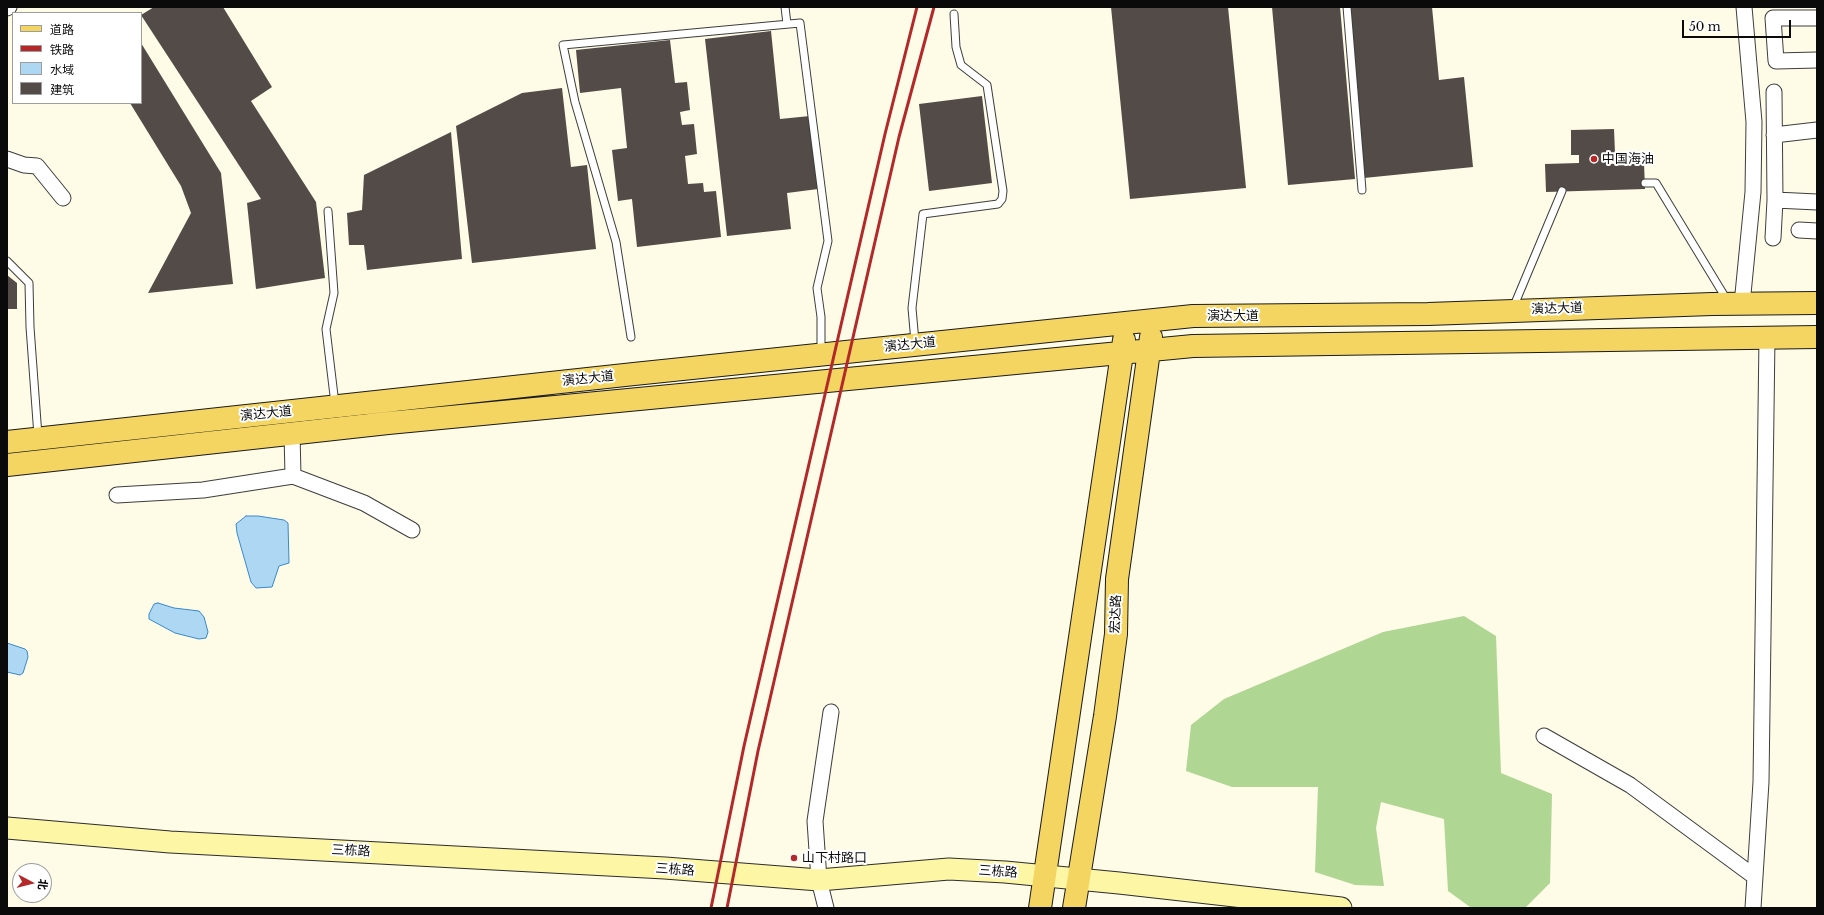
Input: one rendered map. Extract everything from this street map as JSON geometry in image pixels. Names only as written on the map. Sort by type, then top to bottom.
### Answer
[{"type":"main road","name":"演达大道","points":[[7,442],[915,344],[1193,316],[1428,314],[1735,304],[1817,303]]},
{"type":"main road","name":"宏达路","points":[[1074,908],[1116,634],[1117,579],[1153,320]]},
{"type":"main road","points":[[1040,908],[1126,323]]},
{"type":"main road","name":"演达大道","points":[[7,465],[292,433],[1193,346],[1817,337]]},
{"type":"main road","name":"三栋路","points":[[7,828],[170,842],[665,868],[819,880],[949,869],[1078,879],[1341,908]]},
{"type":"street","points":[[1735,304],[1754,185],[1754,122],[1744,7]]},
{"type":"street","points":[[1817,18],[1773,12],[1776,61],[1817,60]]},
{"type":"street","points":[[1773,238],[1775,200],[1774,92]]},
{"type":"street","points":[[1774,135],[1817,130]]},
{"type":"street","points":[[7,159],[24,165],[37,166],[63,198]]},
{"type":"street","points":[[1775,200],[1817,202]]},
{"type":"street","points":[[1799,230],[1817,231]]},
{"type":"street","points":[[1753,908],[1761,782],[1767,337]]},
{"type":"street","points":[[292,433],[293,476]]},
{"type":"street","points":[[117,495],[203,490],[293,476],[364,503],[412,530]]},
{"type":"street","points":[[826,908],[819,880],[815,822],[831,712]]},
{"type":"street","points":[[1544,736],[1630,785],[1755,877]]},
{"type":"lane","points":[[786,7],[787,24]]},
{"type":"lane","points":[[1347,7],[1362,190]]},
{"type":"lane","points":[[915,344],[912,308],[923,214],[998,204],[1002,199],[1003,191],[987,85],[961,65],[956,46],[954,14]]},
{"type":"lane","points":[[631,338],[616,242],[575,102],[563,45],[800,23],[828,241],[817,288],[820,317],[821,354]]},
{"type":"lane","points":[[1645,183],[1656,183],[1735,304]]},
{"type":"lane","points":[[1512,311],[1562,191]]},
{"type":"lane","points":[[328,211],[334,293],[326,329],[335,406]]},
{"type":"lane","points":[[7,261],[28,283],[38,438]]},
{"type":"green space","points":[[1464,616],[1496,636],[1501,773],[1552,794],[1550,883],[1526,907],[1470,907],[1448,891],[1444,819],[1381,802],[1376,828],[1384,886],[1355,885],[1315,872],[1318,787],[1232,787],[1186,771],[1191,725],[1224,699],[1383,632]]},
{"type":"water","points":[[246,516],[258,516],[284,520],[288,523],[289,563],[279,566],[272,587],[256,588],[251,582],[237,533],[236,524]]},
{"type":"water","points":[[158,603],[174,608],[199,611],[204,617],[208,632],[206,638],[199,639],[175,633],[149,619],[149,614],[154,604]]},
{"type":"water","points":[[7,643],[27,651],[28,657],[23,673],[20,675],[7,672]]},
{"type":"building","points":[[154,7],[223,7],[272,87],[251,101],[316,202],[325,278],[256,289],[247,203],[261,199],[142,14]]},
{"type":"building","points":[[1111,7],[1228,7],[1246,188],[1130,199]]},
{"type":"building","points":[[1272,7],[1340,7],[1355,179],[1288,185]]},
{"type":"building","points":[[1348,7],[1432,7],[1439,80],[1464,77],[1473,167],[1364,178]]},
{"type":"building","points":[[771,31],[780,119],[810,116],[818,189],[787,193],[791,229],[727,236],[705,39]]},
{"type":"building","points":[[670,40],[675,83],[687,82],[690,110],[680,112],[682,125],[694,124],[697,154],[685,156],[688,184],[703,183],[704,192],[716,191],[721,237],[637,247],[632,199],[618,201],[612,150],[627,148],[621,88],[580,93],[576,50]]},
{"type":"building","points":[[142,45],[221,173],[233,284],[148,293],[191,213],[181,186],[131,104],[142,104]]},
{"type":"building","points":[[562,88],[571,167],[587,165],[596,249],[472,263],[456,126],[522,93]]},
{"type":"building","points":[[982,96],[992,183],[929,191],[919,104]]},
{"type":"building","name":"中国海油","points":[[1614,129],[1615,153],[1609,154],[1609,164],[1644,163],[1645,189],[1546,192],[1545,164],[1579,163],[1579,155],[1571,155],[1571,130]]},
{"type":"building","points":[[451,132],[462,259],[367,270],[364,245],[349,245],[347,213],[362,210],[364,175]]},
{"type":"building","points":[[7,275],[17,283],[17,309],[7,309]]},
{"type":"railway","points":[[711,908],[744,746],[885,134],[917,7]]},
{"type":"railway","points":[[727,908],[758,751],[899,137],[934,7]]},
{"type":"place","name":"中国海油","points":[[1594,159]]},
{"type":"place","name":"山下村路口","points":[[794,858]]}]
